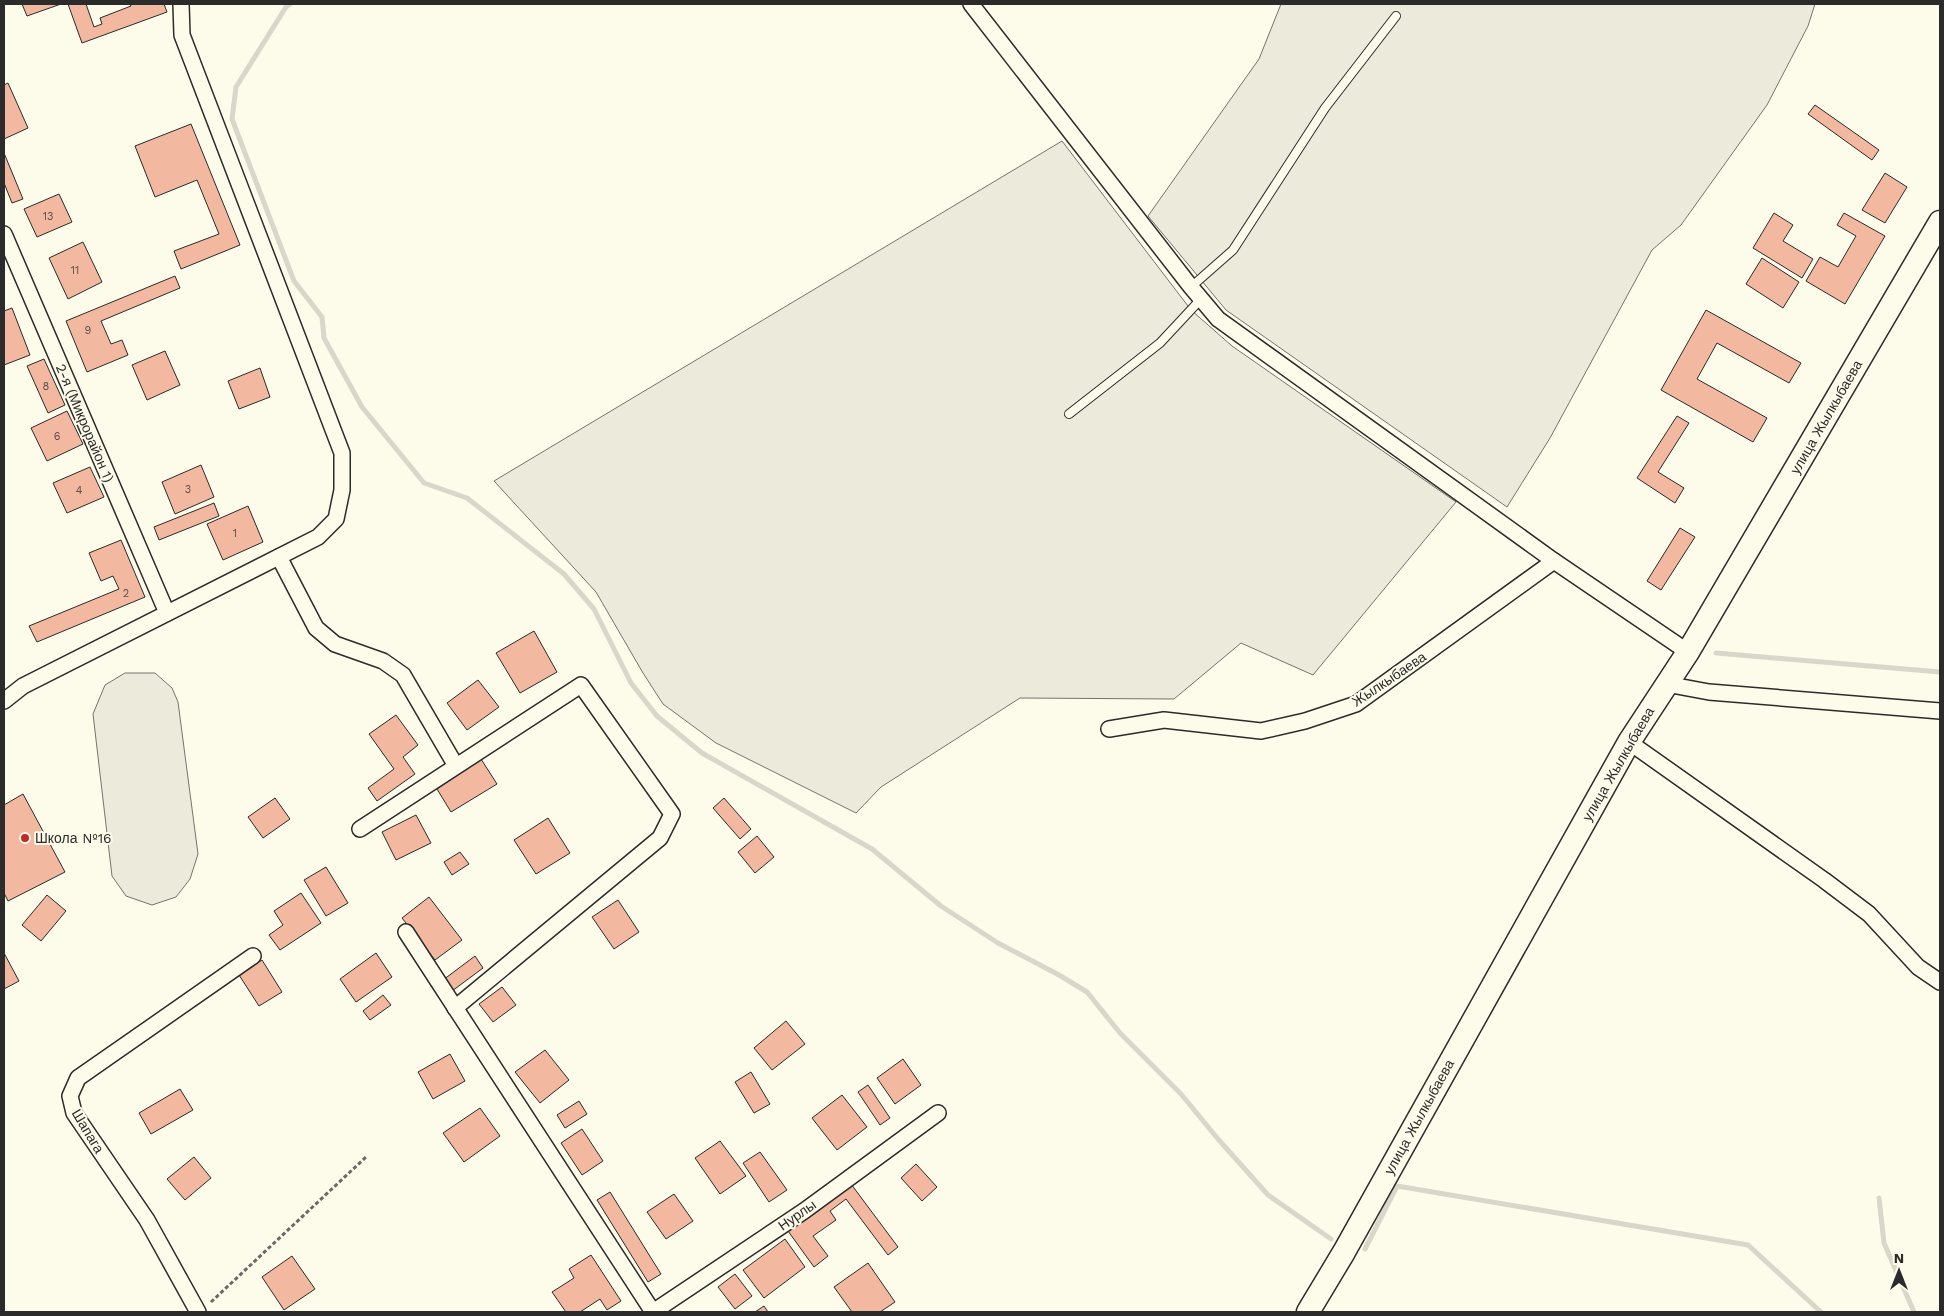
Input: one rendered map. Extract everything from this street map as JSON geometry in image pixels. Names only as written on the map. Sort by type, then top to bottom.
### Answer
[{"type":"main road","name":"улица Жылкыбаева","points":[[1308,1312],[1629,742],[1688,652],[1940,222]]},
{"type":"street","points":[[4,701],[22,686],[318,537],[336,519],[342,490],[342,453],[182,35],[181,4]]},
{"type":"street","points":[[972,4],[1191,287],[1218,318],[1554,561],[1688,652]]},
{"type":"street","name":"2-я (Микрорайон 1)","points":[[4,234],[167,613]]},
{"type":"street","points":[[279,556],[316,628],[334,644],[383,661],[403,675],[456,766]]},
{"type":"street","name":"Жылкыбаева","points":[[1110,729],[1164,720],[1260,731],[1305,722],[1356,704],[1554,561]]},
{"type":"street","points":[[1666,684],[1709,692],[1940,710]]},
{"type":"street","points":[[360,829],[581,685],[672,814],[660,838],[455,1008]]},
{"type":"street","points":[[1629,742],[1870,914],[1918,967],[1940,982]]},
{"type":"street","points":[[406,932],[653,1312]]},
{"type":"street","name":"Шапага","points":[[202,1309],[147,1220],[74,1113],[70,1096],[78,1078],[253,956]]},
{"type":"street","name":"Нурлы","points":[[653,1312],[804,1211],[938,1113]]},
{"type":"lane","points":[[1191,287],[1233,250],[1325,108],[1396,16]]},
{"type":"lane","points":[[1069,414],[1160,343],[1201,299]]},
{"type":"path","points":[[202,1309],[366,1156]]},
{"type":"shaded area","points":[[1281,4],[1815,4],[1808,26],[1767,105],[1681,225],[1652,250],[1550,438],[1507,507],[1226,310],[1148,216],[1259,59]]},
{"type":"shaded area","points":[[1062,141],[1191,310],[1232,346],[1456,502],[1313,675],[1241,643],[1174,699],[1020,698],[881,787],[856,813],[716,743],[663,704],[596,592],[494,481]]},
{"type":"shaded area","points":[[125,673],[155,673],[172,688],[178,702],[198,854],[190,879],[176,897],[152,905],[126,896],[112,876],[93,714],[105,685]]},
{"type":"building","points":[[22,4],[61,4],[27,16]]},
{"type":"building","points":[[68,4],[86,4],[94,27],[102,24],[100,18],[131,6],[130,4],[164,4],[167,12],[82,43]]},
{"type":"building","points":[[8,83],[28,128],[4,139],[4,85]]},
{"type":"building","points":[[1815,105],[1879,150],[1872,160],[1808,114]]},
{"type":"building","points":[[191,124],[240,245],[181,269],[174,251],[219,234],[197,180],[155,197],[135,146]]},
{"type":"building","points":[[4,153],[23,199],[12,203],[4,183]]},
{"type":"building","points":[[1885,173],[1907,187],[1885,223],[1862,210]]},
{"type":"building","points":[[59,194],[72,222],[37,237],[24,209]]},
{"type":"building","points":[[1774,213],[1793,225],[1783,241],[1813,259],[1802,278],[1753,248]]},
{"type":"building","points":[[1844,213],[1885,236],[1845,304],[1806,281],[1820,257],[1838,267],[1856,236],[1837,225]]},
{"type":"building","points":[[83,242],[102,282],[68,299],[49,258]]},
{"type":"building","points":[[1762,258],[1799,282],[1783,308],[1746,284]]},
{"type":"building","points":[[175,276],[180,288],[101,321],[111,344],[122,340],[128,355],[87,372],[66,321]]},
{"type":"building","points":[[12,308],[30,355],[4,365],[4,311]]},
{"type":"building","points":[[1706,310],[1801,363],[1789,383],[1717,343],[1697,379],[1767,418],[1753,442],[1661,390]]},
{"type":"building","points":[[165,351],[180,385],[147,400],[132,365]]},
{"type":"building","points":[[44,359],[65,405],[48,413],[27,366]]},
{"type":"building","points":[[260,368],[270,397],[239,409],[228,381]]},
{"type":"building","points":[[67,411],[83,444],[47,461],[31,428]]},
{"type":"building","points":[[1677,416],[1689,423],[1658,472],[1684,488],[1675,503],[1637,478]]},
{"type":"building","points":[[201,465],[214,497],[175,514],[162,482]]},
{"type":"building","points":[[90,467],[104,497],[67,513],[53,483]]},
{"type":"building","points":[[214,503],[219,516],[159,540],[154,527]]},
{"type":"building","points":[[248,506],[263,542],[223,560],[207,524]]},
{"type":"building","points":[[1680,528],[1695,537],[1661,590],[1647,581]]},
{"type":"building","points":[[121,540],[145,597],[37,642],[29,626],[119,589],[113,576],[101,581],[89,553]]},
{"type":"building","points":[[534,631],[557,672],[520,693],[496,653]]},
{"type":"building","points":[[478,680],[499,707],[467,730],[447,703]]},
{"type":"building","points":[[396,715],[418,745],[403,757],[415,774],[377,801],[368,788],[394,769],[369,734]]},
{"type":"building","points":[[481,759],[497,784],[451,812],[437,789]]},
{"type":"building","name":"Школа №16","points":[[23,794],[65,872],[8,901],[4,893],[4,805]]},
{"type":"building","points":[[275,798],[290,819],[263,838],[248,817]]},
{"type":"building","points":[[724,798],[751,829],[740,839],[713,808]]},
{"type":"building","points":[[416,815],[431,843],[396,860],[382,832]]},
{"type":"building","points":[[548,818],[570,853],[536,874],[514,840]]},
{"type":"building","points":[[757,836],[774,857],[755,873],[738,852]]},
{"type":"building","points":[[460,852],[469,864],[452,875],[444,862]]},
{"type":"building","points":[[326,867],[348,903],[326,916],[304,880]]},
{"type":"building","points":[[301,893],[321,923],[280,950],[269,935],[283,925],[274,911]]},
{"type":"building","points":[[47,895],[66,911],[41,941],[22,925]]},
{"type":"building","points":[[429,897],[462,940],[435,960],[402,918]]},
{"type":"building","points":[[618,900],[639,932],[614,949],[592,917]]},
{"type":"building","points":[[4,953],[19,981],[4,989]]},
{"type":"building","points":[[376,953],[392,977],[356,1002],[340,979]]},
{"type":"building","points":[[475,956],[483,968],[448,994],[439,983]]},
{"type":"building","points":[[262,960],[282,992],[259,1006],[239,975]]},
{"type":"building","points":[[502,987],[516,1005],[493,1022],[479,1004]]},
{"type":"building","points":[[383,995],[391,1005],[370,1020],[363,1011]]},
{"type":"building","points":[[786,1021],[805,1044],[772,1070],[754,1048]]},
{"type":"building","points":[[545,1050],[569,1080],[540,1103],[515,1072]]},
{"type":"building","points":[[450,1054],[465,1081],[433,1099],[418,1072]]},
{"type":"building","points":[[903,1059],[921,1085],[895,1104],[877,1078]]},
{"type":"building","points":[[751,1072],[770,1104],[754,1113],[735,1082]]},
{"type":"building","points":[[868,1085],[890,1118],[880,1125],[858,1092]]},
{"type":"building","points":[[180,1089],[193,1110],[151,1134],[139,1113]]},
{"type":"building","points":[[842,1095],[867,1127],[837,1150],[812,1118]]},
{"type":"building","points":[[579,1101],[587,1114],[565,1128],[557,1115]]},
{"type":"building","points":[[480,1108],[500,1136],[464,1162],[443,1133]]},
{"type":"building","points":[[582,1129],[603,1161],[582,1175],[561,1143]]},
{"type":"building","points":[[720,1141],[746,1176],[720,1194],[695,1158]]},
{"type":"building","points":[[760,1152],[787,1190],[769,1202],[743,1163]]},
{"type":"building","points":[[194,1157],[211,1178],[185,1200],[167,1179]]},
{"type":"building","points":[[916,1164],[937,1187],[922,1201],[901,1178]]},
{"type":"building","points":[[851,1184],[898,1247],[888,1255],[846,1199],[830,1211],[836,1220],[813,1236],[828,1256],[814,1267],[788,1231]]},
{"type":"building","points":[[610,1192],[661,1274],[648,1282],[597,1200]]},
{"type":"building","points":[[674,1194],[693,1221],[666,1239],[647,1212]]},
{"type":"building","points":[[785,1239],[805,1267],[764,1298],[743,1270]]},
{"type":"building","points":[[591,1255],[621,1301],[607,1310],[600,1299],[580,1312],[566,1312],[552,1292],[574,1278],[569,1269]]},
{"type":"building","points":[[292,1256],[315,1289],[284,1310],[262,1277]]},
{"type":"building","points":[[868,1263],[895,1302],[880,1312],[852,1312],[834,1287]]},
{"type":"building","points":[[735,1274],[752,1296],[735,1309],[718,1287]]},
{"type":"building","points":[[764,1306],[768,1312],[755,1312]]},
{"type":"waterway","points":[[290,4],[286,7],[236,87],[232,119],[294,281],[322,317],[324,338],[362,407],[424,483],[467,498],[564,574],[594,609],[631,683],[657,716],[702,753],[872,849],[941,906],[998,943],[1087,992],[1120,1033],[1181,1094],[1268,1195],[1331,1239]]},
{"type":"waterway","points":[[1716,653],[1940,672]]},
{"type":"waterway","points":[[1365,1249],[1397,1186],[1748,1245],[1821,1312]]},
{"type":"waterway","points":[[1879,1198],[1884,1243],[1914,1312]]},
{"type":"place","name":"Школа №16","points":[[25,838]]}]
